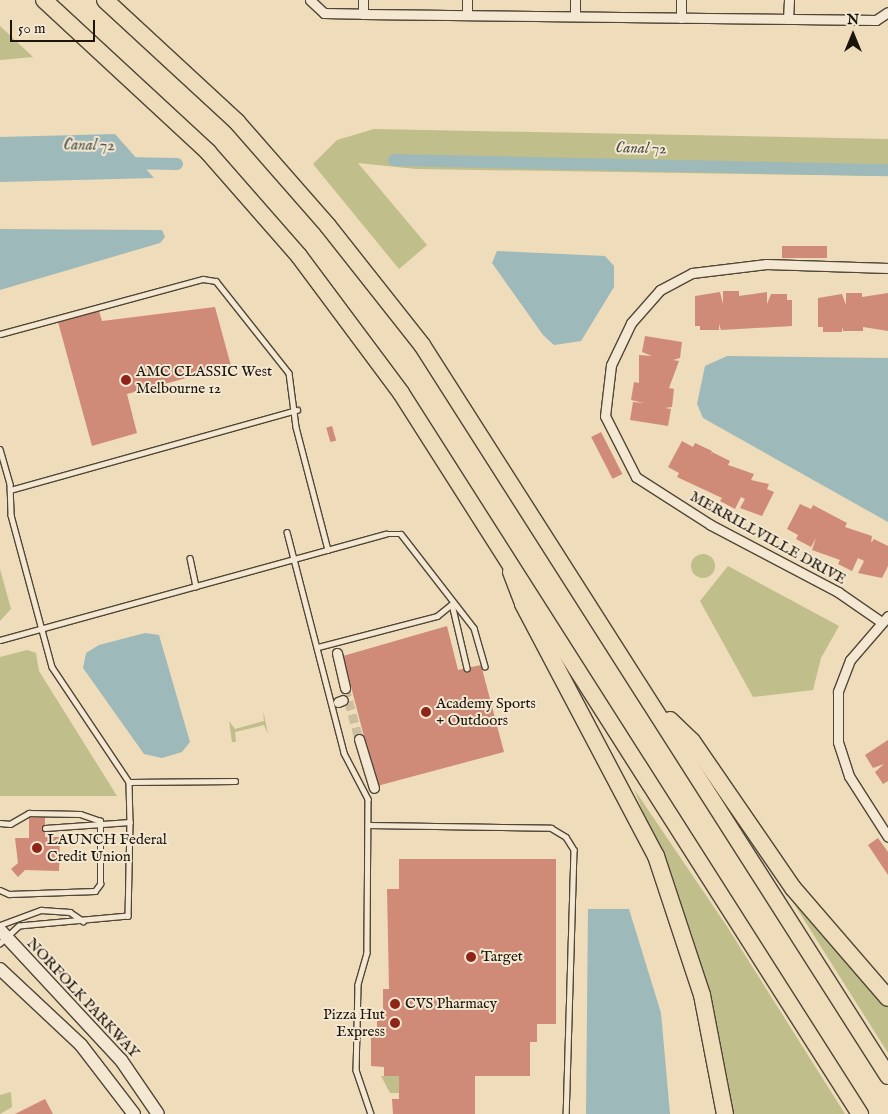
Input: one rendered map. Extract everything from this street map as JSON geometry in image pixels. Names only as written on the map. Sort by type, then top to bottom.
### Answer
[{"type":"highway","points":[[44,0],[87,36],[208,152],[299,256],[401,393],[504,548],[860,1114]]},
{"type":"highway","points":[[105,0],[237,122],[328,226],[422,345],[888,1076]]},
{"type":"highway","points":[[504,548],[524,604],[656,856],[702,995],[725,1114]]},
{"type":"highway","points":[[647,697],[692,741],[793,888],[888,998]]},
{"type":"street","points":[[310,0],[324,12],[363,14],[876,20],[888,12]]},
{"type":"street","points":[[363,0],[363,14]]},
{"type":"street","points":[[467,0],[467,15]]},
{"type":"street","points":[[575,0],[575,16]]},
{"type":"street","points":[[681,18],[682,0]]},
{"type":"street","points":[[788,19],[789,0]]},
{"type":"street","name":"MERRILLVILLE DRIVE","points":[[884,618],[710,525],[636,477],[605,416],[611,365],[631,323],[660,290],[684,278],[730,265],[888,268]]},
{"type":"street","points":[[884,618],[850,660],[838,692],[838,742],[849,776],[888,837]]},
{"type":"street","points":[[337,653],[345,688]]},
{"type":"street","points":[[359,739],[374,789]]},
{"type":"street","name":"NORFOLK PARKWAY","points":[[2,937],[122,1060],[158,1114]]},
{"type":"street","points":[[0,969],[81,1045],[134,1114]]},
{"type":"lane","points":[[0,334],[203,279],[216,281],[289,373],[297,410],[296,427],[328,550]]},
{"type":"lane","points":[[10,490],[297,410]]},
{"type":"lane","points":[[0,449],[10,490],[11,515],[52,667],[129,782],[130,822],[128,916],[84,922],[20,926],[2,937]]},
{"type":"lane","points":[[287,532],[344,753],[368,800],[367,954],[358,985],[356,1070],[371,1114]]},
{"type":"lane","points":[[0,640],[328,550],[401,534],[452,604],[474,628],[485,666]]},
{"type":"lane","points":[[190,558],[196,586]]},
{"type":"lane","points":[[318,647],[437,616],[452,604]]},
{"type":"lane","points":[[452,604],[467,668]]},
{"type":"lane","points":[[129,782],[235,782]]},
{"type":"lane","points":[[0,823],[10,824],[29,813],[80,814],[100,821],[130,822]]},
{"type":"lane","points":[[46,828],[74,829],[100,821]]},
{"type":"lane","points":[[0,890],[9,894],[95,891],[100,884],[100,821]]},
{"type":"lane","points":[[369,825],[551,828],[566,837],[574,850],[566,1114]]},
{"type":"lane","points":[[0,925],[41,910],[70,912],[84,922]]},
{"type":"shaded area","points":[[0,26],[33,57],[0,60]]},
{"type":"shaded area","points":[[374,129],[888,139],[888,176],[416,169],[358,163],[427,245],[399,269],[313,164],[337,140]]},
{"type":"shaded area","points":[[703,554],[708,555],[714,561],[714,571],[708,577],[703,578],[698,577],[692,571],[691,566],[692,561],[698,555]]},
{"type":"shaded area","points":[[728,566],[839,626],[821,658],[813,690],[753,697],[700,601]]},
{"type":"shaded area","points":[[0,569],[11,609],[0,621]]},
{"type":"shaded area","points":[[27,650],[36,653],[39,671],[117,796],[0,796],[0,657]]},
{"type":"shaded area","points":[[263,710],[268,734],[264,725],[235,732],[236,742],[232,742],[229,721],[235,729],[264,721]]},
{"type":"shaded area","points":[[634,789],[726,925],[845,1114],[730,1114],[692,935]]},
{"type":"shaded area","points":[[788,894],[888,1005],[888,1053],[828,958]]},
{"type":"shaded area","points":[[381,1076],[399,1076],[399,1093],[390,1093]]},
{"type":"shaded area","points":[[11,1092],[12,1107],[0,1114],[0,1095]]},
{"type":"water","points":[[115,134],[154,178],[0,182],[0,137]]},
{"type":"water","points":[[0,229],[162,230],[165,237],[160,243],[0,290]]},
{"type":"water","points":[[497,251],[605,256],[614,266],[614,287],[581,341],[554,345],[543,335],[492,263]]},
{"type":"water","points":[[727,356],[888,358],[888,522],[703,418],[697,404],[705,366]]},
{"type":"water","points":[[145,633],[159,635],[190,742],[182,752],[162,758],[144,754],[83,668],[86,653],[99,645]]},
{"type":"water","points":[[588,909],[629,909],[661,1013],[670,1114],[586,1114]]},
{"type":"building","points":[[782,246],[827,246],[827,258],[782,258]]},
{"type":"building","points":[[723,291],[739,291],[739,296],[767,292],[767,304],[771,294],[787,294],[787,300],[792,300],[792,326],[721,330],[719,324],[719,330],[700,330],[700,326],[695,326],[695,296],[720,292],[723,304]]},
{"type":"building","points":[[846,293],[862,293],[862,297],[888,293],[888,331],[863,327],[863,331],[843,331],[842,326],[842,332],[823,332],[823,327],[818,327],[818,298],[842,294],[846,305]]},
{"type":"building","name":"AMC CLASSIC West Melbourne 12","points":[[215,307],[231,366],[127,394],[137,433],[92,446],[58,322],[99,311],[102,321]]},
{"type":"building","points":[[645,336],[682,342],[680,358],[673,360],[679,361],[669,388],[674,389],[672,407],[665,408],[671,409],[668,426],[630,420],[633,402],[644,403],[631,400],[634,382],[639,383],[639,355],[652,356],[642,352]]},
{"type":"building","points":[[332,426],[336,440],[330,442],[326,428]]},
{"type":"building","points":[[601,432],[622,474],[613,479],[591,437]]},
{"type":"building","points":[[682,441],[693,447],[695,443],[712,451],[710,456],[712,452],[730,461],[728,465],[754,474],[751,480],[769,484],[767,489],[774,492],[762,516],[740,508],[745,499],[741,497],[735,509],[720,501],[722,498],[677,477],[679,473],[668,467]]},
{"type":"building","points":[[800,504],[811,509],[813,505],[847,523],[845,527],[872,536],[871,543],[874,539],[888,546],[888,566],[882,578],[858,573],[864,561],[858,558],[852,571],[838,564],[840,560],[812,550],[816,538],[811,547],[796,539],[798,535],[787,529]]},
{"type":"building","name":"Academy Sports + Outdoors","points":[[447,626],[458,670],[481,665],[504,752],[377,786],[343,656]]},
{"type":"building","points":[[888,740],[888,781],[883,784],[875,772],[884,764],[873,768],[865,755]]},
{"type":"building","name":"LAUNCH Federal Credit Union","points":[[29,817],[45,817],[45,837],[60,837],[59,871],[25,870],[18,877],[11,869],[18,863],[15,838],[29,838]]},
{"type":"building","points":[[878,838],[888,852],[888,875],[868,845]]},
{"type":"building","points":[[399,859],[556,859],[556,1024],[537,1024],[537,1042],[530,1042],[530,1076],[475,1076],[475,1114],[393,1114],[392,1099],[399,1099],[399,1076],[384,1076],[384,1067],[371,1066],[371,1036],[377,1036],[377,1014],[383,1014],[383,989],[389,989],[387,889],[399,889]]},
{"type":"building","points":[[45,1099],[53,1114],[15,1114]]},
{"type":"waterway","name":"Canal 72","points":[[394,160],[888,170]]},
{"type":"waterway","name":"Canal 72","points":[[125,163],[177,164]]},
{"type":"tunnel","points":[[345,688],[359,739]]},
{"type":"place","name":"AMC CLASSIC West Melbourne 12","points":[[126,380]]},
{"type":"place","name":"Academy Sports + Outdoors","points":[[426,712]]},
{"type":"place","name":"LAUNCH Federal Credit Union","points":[[37,848]]},
{"type":"place","name":"Target","points":[[471,957]]},
{"type":"place","name":"CVS Pharmacy","points":[[395,1004]]},
{"type":"place","name":"Pizza Hut Express","points":[[395,1023]]}]
